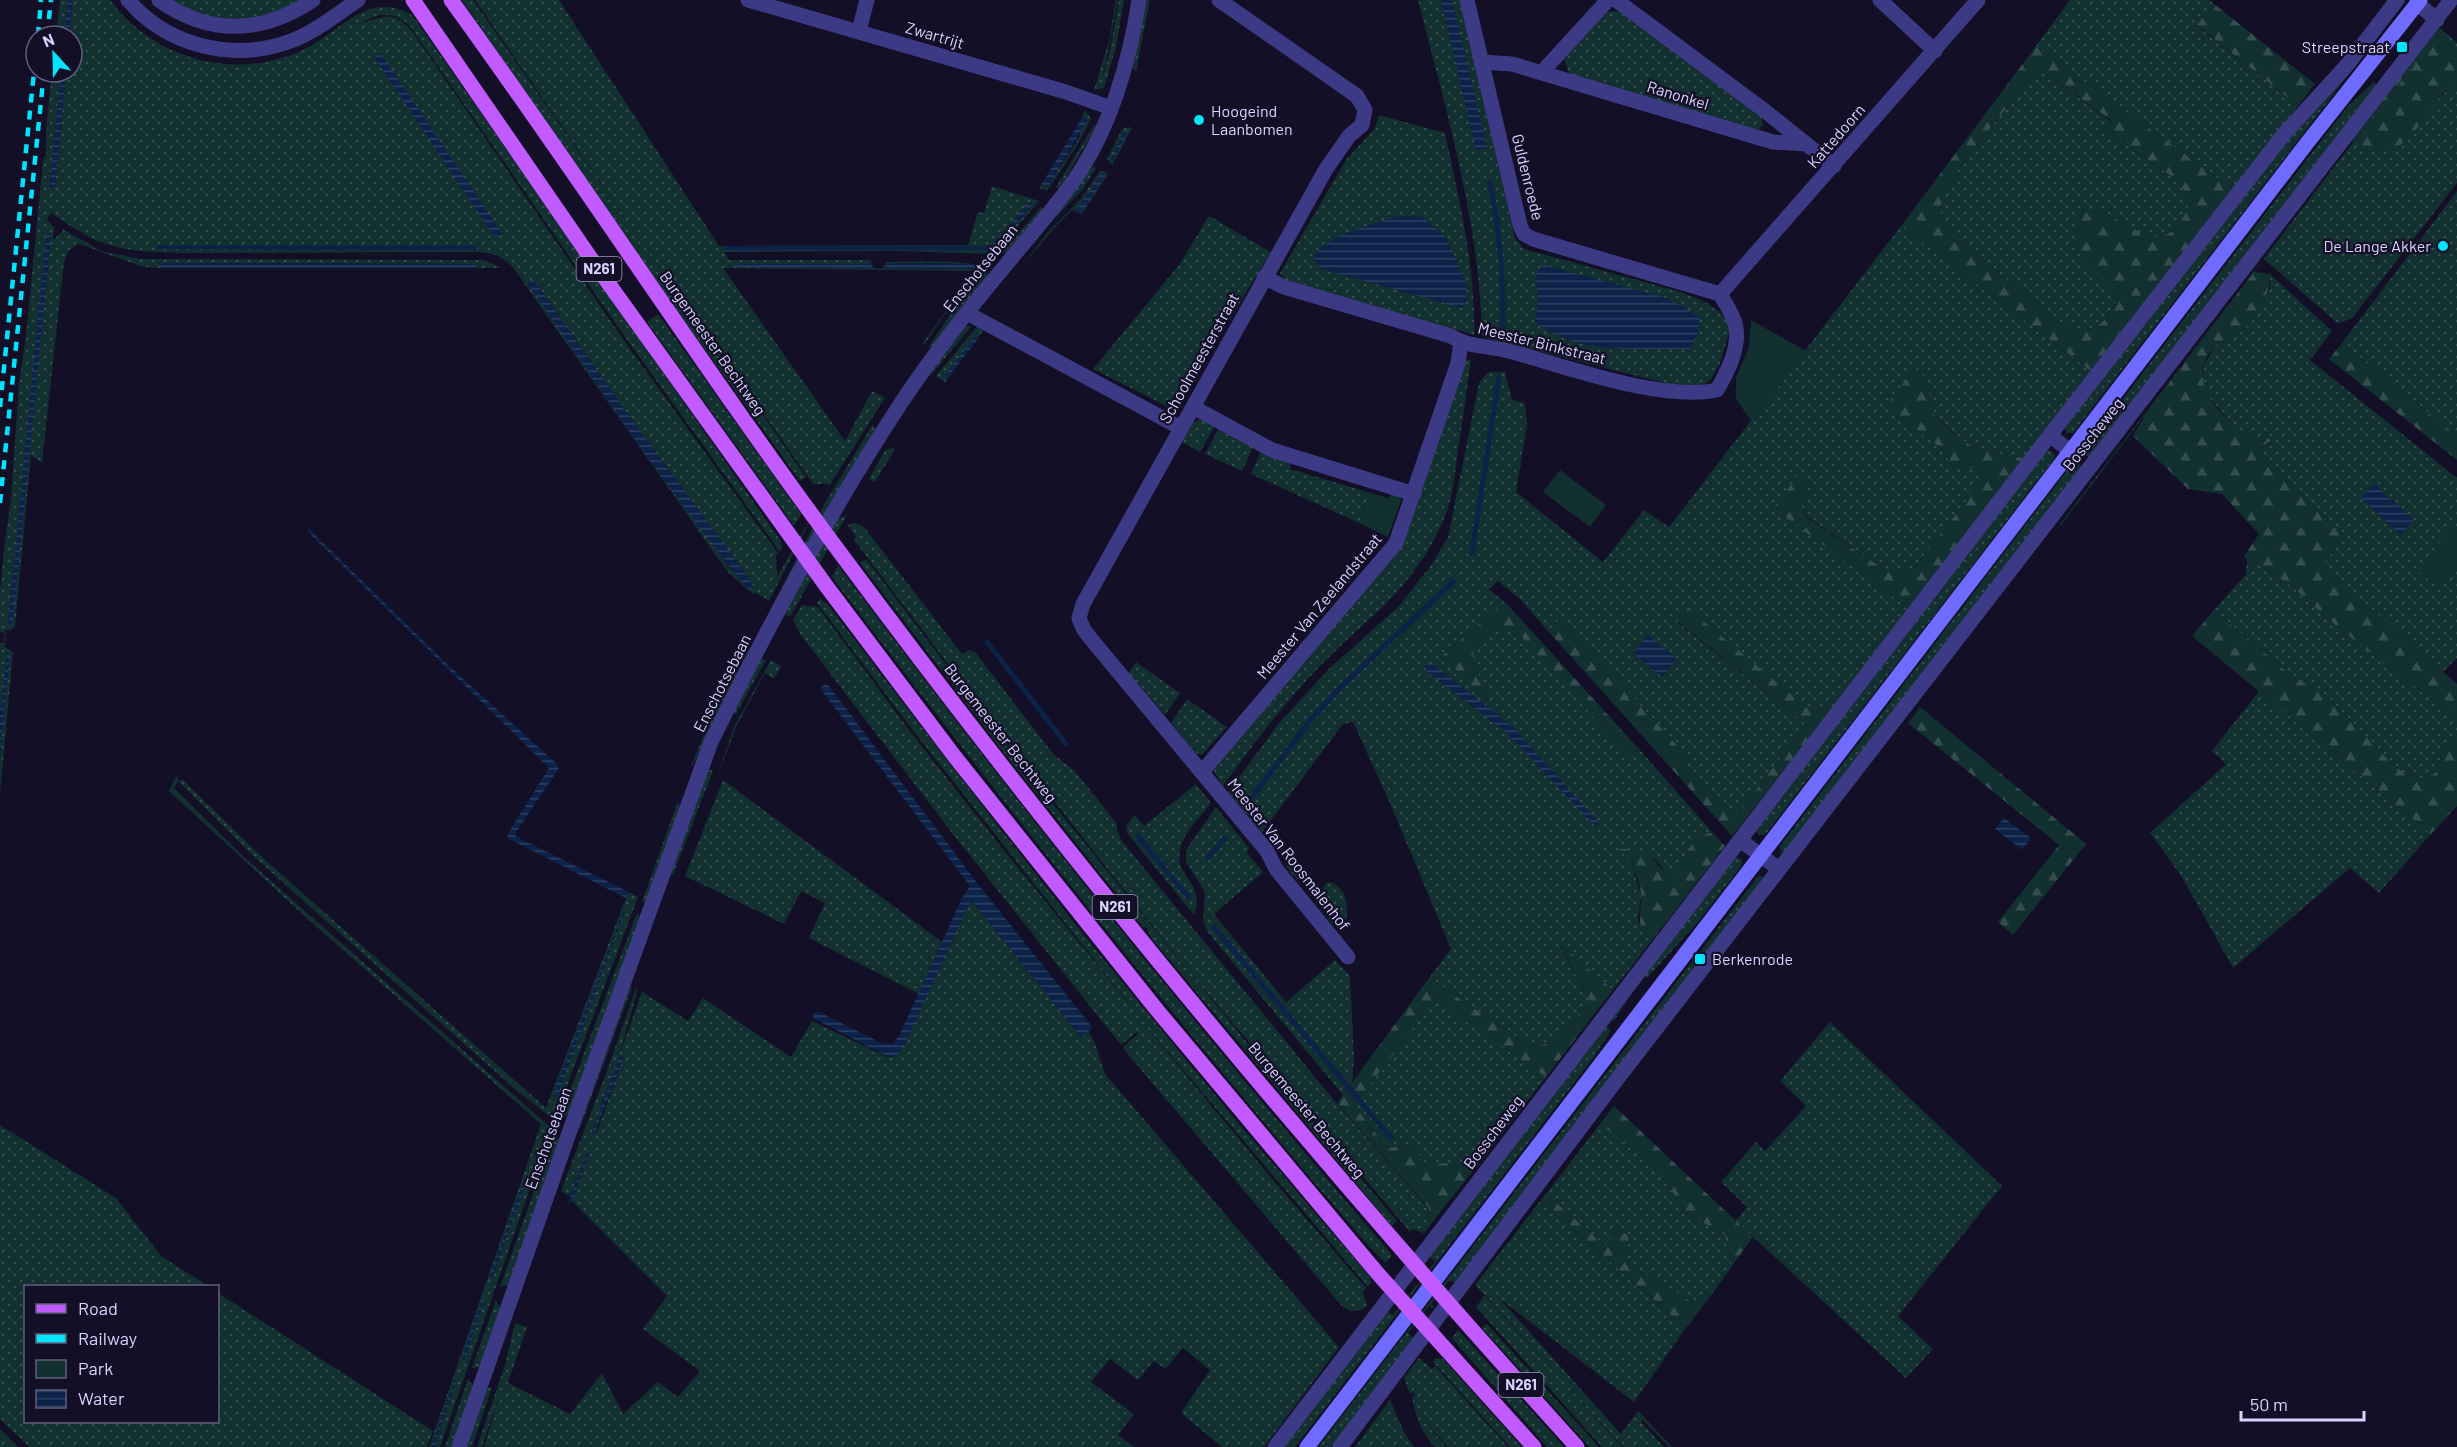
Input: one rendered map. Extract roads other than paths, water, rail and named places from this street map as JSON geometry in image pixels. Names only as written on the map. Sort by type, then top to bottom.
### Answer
[{"type":"main road","name":"N261","points":[[413,0],[602,273],[827,587],[955,757],[1142,991],[1379,1275],[1534,1447]]},
{"type":"main road","name":"Burgemeester Bechtweg","points":[[451,0],[613,234],[842,556],[982,739],[1177,984],[1399,1247],[1577,1447]]},
{"type":"main road","name":"Bosscheweg","points":[[1307,1447],[2307,143],[2418,2]]},
{"type":"street","points":[[128,0],[157,27],[183,41],[218,49],[257,50],[292,40],[326,22],[358,0]]},
{"type":"street","points":[[159,0],[196,21],[223,26],[254,25],[281,18],[313,0]]},
{"type":"street","name":"Zwartrijt","points":[[748,0],[1066,92],[1111,108]]},
{"type":"street","points":[[859,31],[867,0]]},
{"type":"street","name":"Enschotsebaan","points":[[459,1447],[568,1133],[711,742],[735,692],[821,534],[901,404],[967,313],[1081,170],[1111,108],[1125,72],[1139,0]]},
{"type":"street","name":"Schoolmeesterstraat","points":[[1202,772],[1088,635],[1079,618],[1083,604],[1264,277],[1335,154],[1349,136],[1362,125],[1365,110],[1357,96],[1219,0]]},
{"type":"street","name":"Guldenroede","points":[[1467,0],[1524,234],[1533,239],[1720,294]]},
{"type":"street","points":[[1542,72],[1608,0]]},
{"type":"street","name":"Ranonkel","points":[[1617,0],[1834,166]]},
{"type":"street","points":[[1880,0],[1935,51]]},
{"type":"street","name":"Kattedoorn","points":[[1720,294],[1978,0]]},
{"type":"street","name":"Bosscheweg","points":[[1275,1447],[2050,435],[2284,134],[2347,65],[2397,0]]},
{"type":"street","name":"Bosscheweg","points":[[1340,1447],[1618,1078],[2451,0]]},
{"type":"street","name":"Bosscheweg","points":[[2418,2],[2437,20]]},
{"type":"street","name":"Ranonkel","points":[[1481,63],[1512,64],[1773,142],[1806,144]]},
{"type":"street","name":"Meester Binkstraat","points":[[1264,277],[1284,287],[1451,336],[1461,342],[1491,347],[1655,390],[1701,394],[1717,390],[1728,369],[1736,342],[1735,324],[1720,294]]},
{"type":"street","points":[[967,313],[1181,428]]},
{"type":"street","name":"Meester Van Zeelandstraat","points":[[1202,772],[1389,553],[1400,536],[1458,363],[1461,342]]},
{"type":"street","points":[[1193,407],[1272,450],[1414,494]]},
{"type":"street","name":"Bosscheweg","points":[[2050,435],[2071,452]]},
{"type":"street","name":"Meester Van Roosmalenhof","points":[[1202,772],[1267,851],[1276,869],[1348,957]]},
{"type":"street","points":[[1740,840],[1779,869]]},
{"type":"water","points":[[72,0],[70,24],[65,24],[68,1]]},
{"type":"water","points":[[1441,0],[1452,0],[1487,147],[1485,149],[1476,150]]},
{"type":"water","points":[[379,53],[501,232],[501,237],[494,236],[380,66],[375,57]]},
{"type":"water","points":[[60,84],[65,84],[55,187],[52,189],[50,182]]},
{"type":"water","points":[[1086,117],[1088,120],[1048,186],[1043,186],[1042,184],[1081,119]]},
{"type":"water","points":[[1125,130],[1129,131],[1113,160],[1110,160]]},
{"type":"water","points":[[1104,173],[1105,176],[1081,214],[1076,210]]},
{"type":"water","points":[[1029,202],[1033,204],[993,250],[725,251],[725,246],[991,246]]},
{"type":"water","points":[[1399,216],[1422,217],[1446,238],[1466,283],[1467,301],[1462,308],[1321,269],[1313,258],[1329,243],[1340,237]]},
{"type":"water","points":[[49,233],[51,235],[13,619],[11,626],[8,626],[46,235]]},
{"type":"water","points":[[157,245],[476,245],[477,250],[157,249]]},
{"type":"water","points":[[160,263],[476,264],[476,268],[160,268]]},
{"type":"water","points":[[889,263],[973,264],[975,266],[973,269],[884,268]]},
{"type":"water","points":[[735,264],[872,264],[871,268],[734,267]]},
{"type":"water","points":[[1544,265],[1666,298],[1700,317],[1697,335],[1690,349],[1609,348],[1570,340],[1552,333],[1535,322],[1538,303],[1536,274]]},
{"type":"water","points":[[533,279],[629,416],[745,573],[754,587],[750,591],[663,479],[608,401],[528,284]]},
{"type":"water","points":[[975,336],[978,339],[947,378],[945,375]]},
{"type":"water","points":[[2374,484],[2414,520],[2401,535],[2361,498]]},
{"type":"water","points":[[309,529],[449,666],[556,763],[559,768],[515,834],[517,837],[629,892],[626,898],[509,839],[507,835],[549,768],[308,532]]},
{"type":"water","points":[[1648,635],[1677,659],[1662,677],[1633,653]]},
{"type":"water","points":[[7,653],[9,661],[0,756],[0,716]]},
{"type":"water","points":[[1427,662],[1433,664],[1514,728],[1598,822],[1596,827],[1507,733],[1427,672],[1425,667]]},
{"type":"water","points":[[824,684],[829,686],[977,883],[1093,1028],[1081,1037],[971,900],[904,1046],[896,1056],[888,1057],[813,1018],[813,1013],[819,1012],[883,1044],[893,1043],[899,1036],[962,898],[970,886],[822,691]]},
{"type":"water","points":[[2004,818],[2031,838],[2022,850],[1995,829]]},
{"type":"water","points":[[623,913],[557,1097],[553,1098],[559,1079]]},
{"type":"water","points":[[622,1055],[623,1059],[594,1135],[592,1132],[618,1060]]},
{"type":"water","points":[[590,1151],[572,1202],[568,1203],[588,1152]]},
{"type":"water","points":[[524,1181],[526,1182],[523,1193],[491,1280],[489,1278]]},
{"type":"water","points":[[482,1298],[485,1299],[464,1361],[461,1360]]},
{"type":"water","points":[[455,1380],[457,1381],[434,1447],[431,1447]]},
{"type":"waterway","points":[[1490,183],[1501,258],[1503,334]]},
{"type":"waterway","points":[[1472,553],[1499,377]]},
{"type":"waterway","points":[[1252,797],[1310,721],[1339,689],[1454,581]]},
{"type":"waterway","points":[[987,642],[1066,744]]},
{"type":"waterway","points":[[1138,836],[1188,897]]},
{"type":"waterway","points":[[1208,858],[1225,838]]},
{"type":"waterway","points":[[1214,927],[1391,1138]]},
{"type":"railway","points":[[39,24],[41,0]]},
{"type":"railway","points":[[48,24],[51,0]]},
{"type":"railway","points":[[0,407],[33,84]]},
{"type":"railway","points":[[0,503],[43,84]]},
{"type":"place","name":"Streepstraat","points":[[2402,47]]},
{"type":"place","name":"Hoogeind Laanbomen","points":[[1199,120]]},
{"type":"place","name":"De Lange Akker","points":[[2443,246]]},
{"type":"place","name":"Berkenrode","points":[[1700,959]]}]
